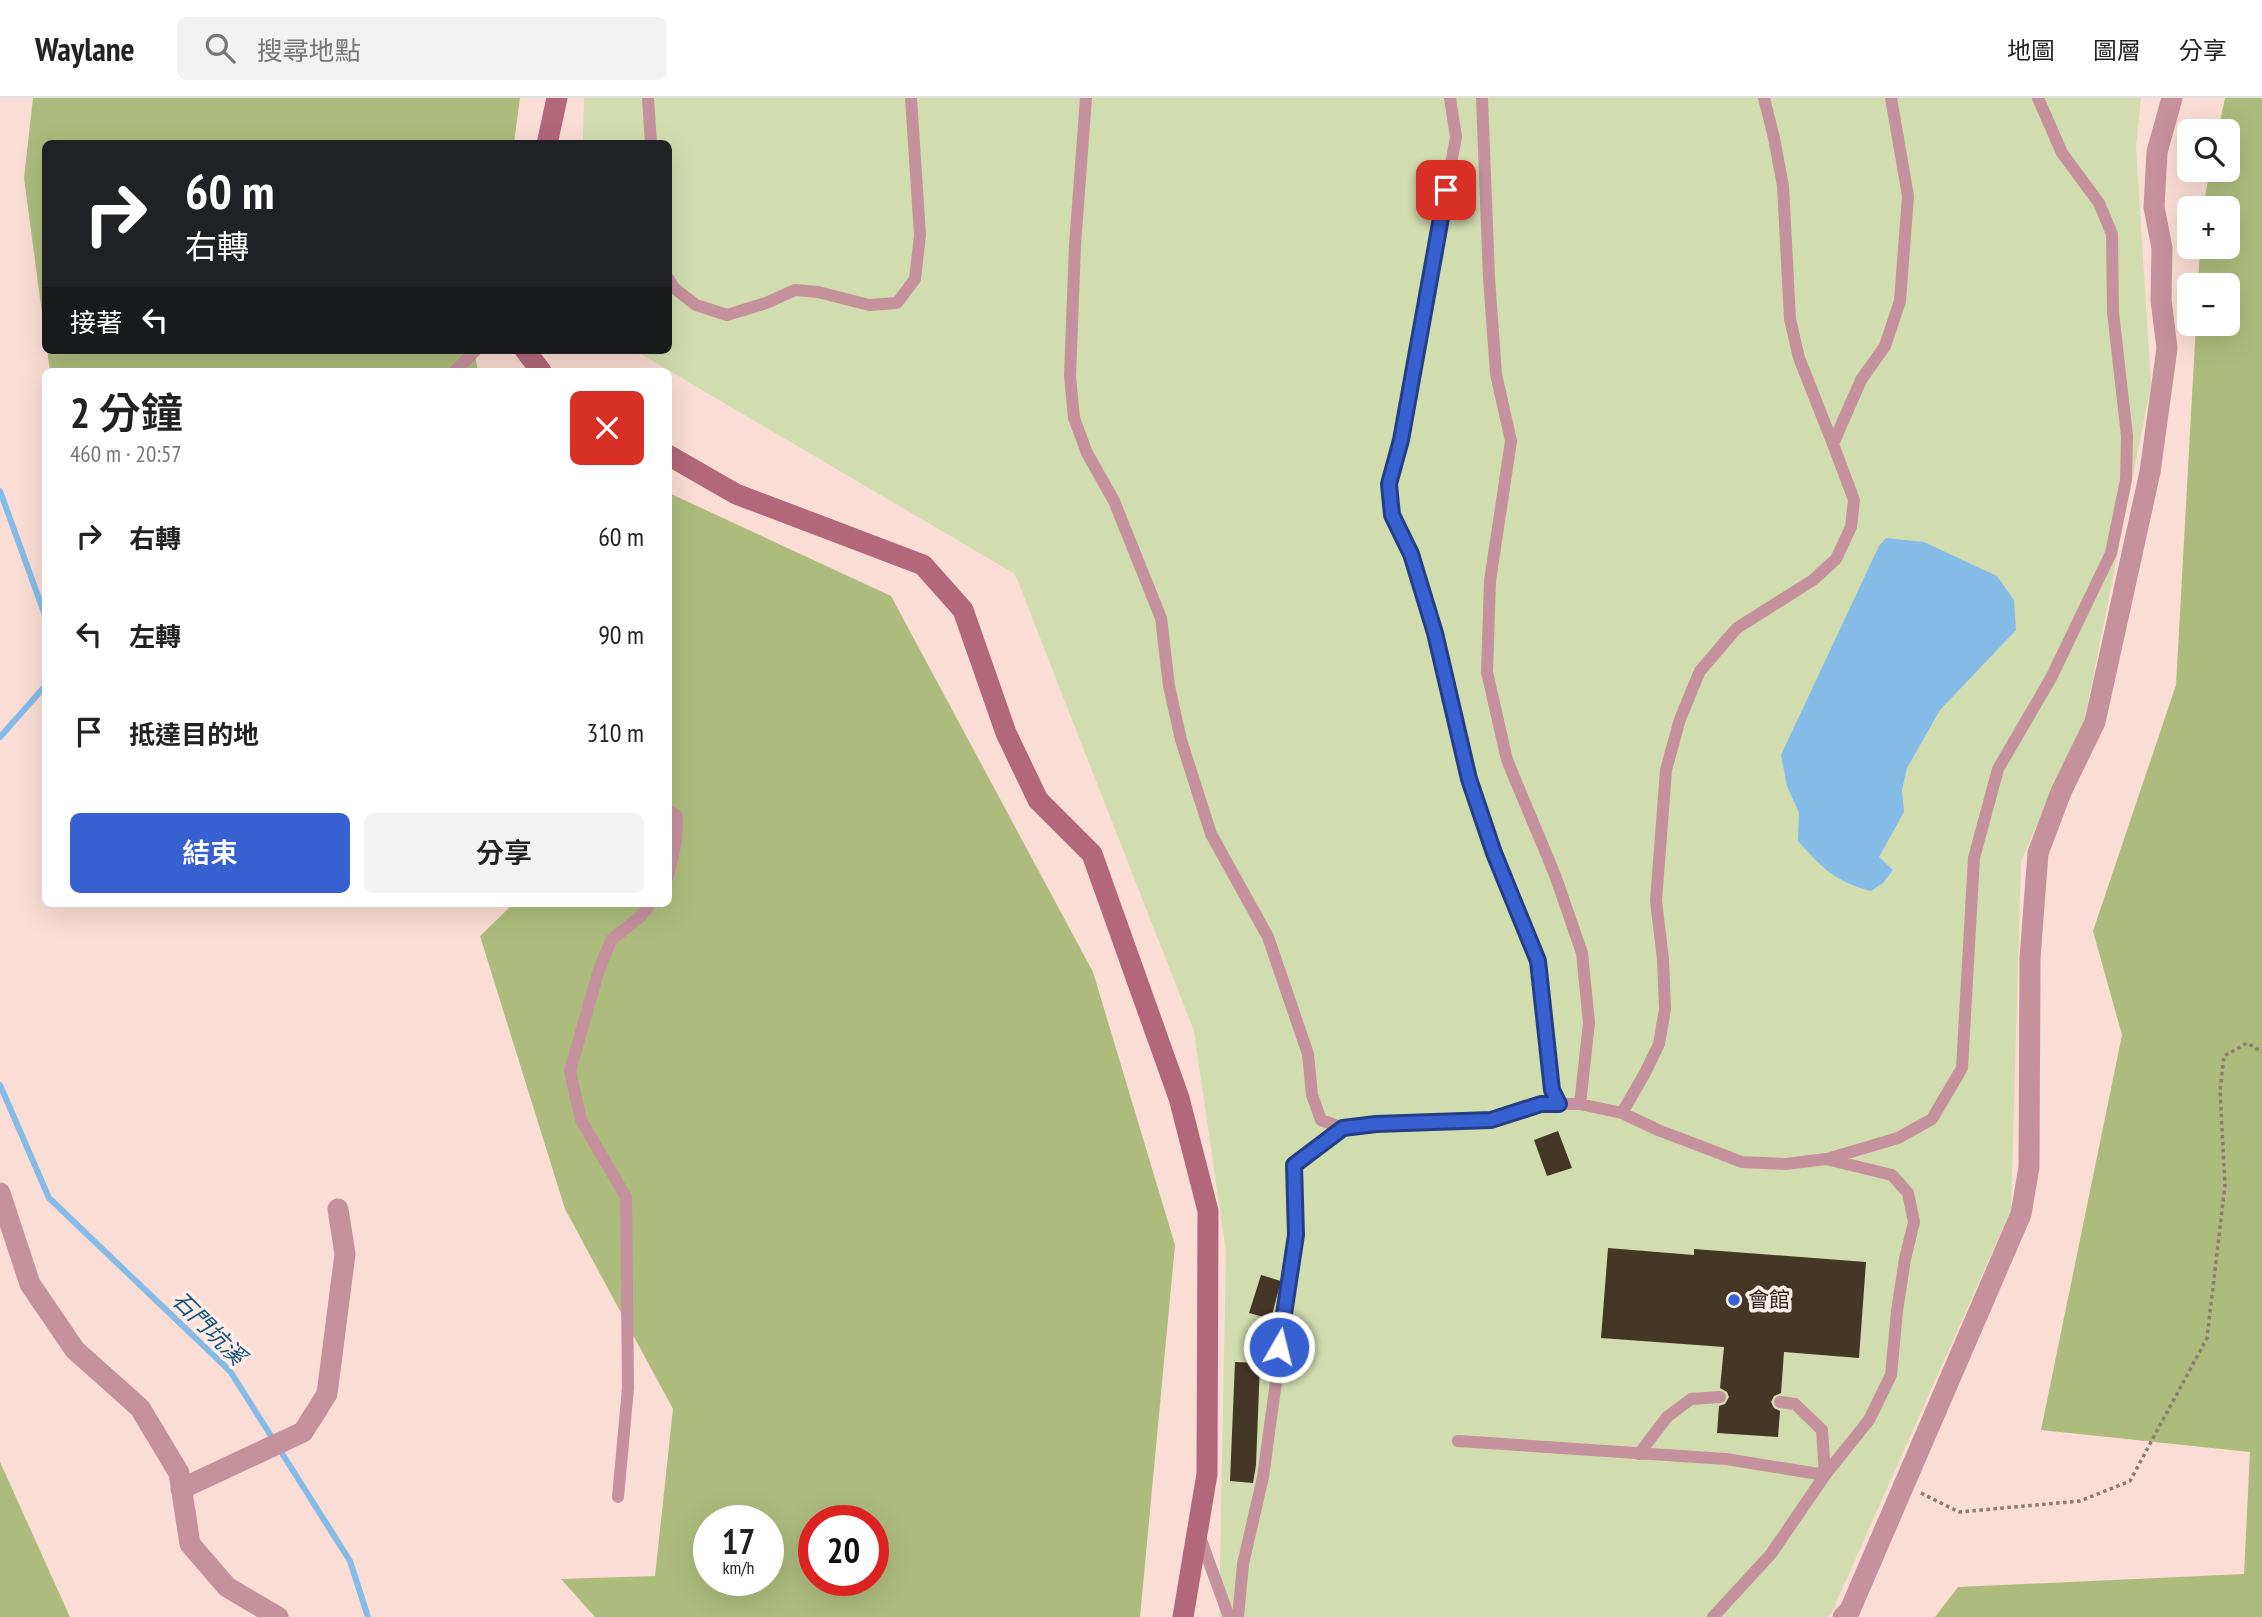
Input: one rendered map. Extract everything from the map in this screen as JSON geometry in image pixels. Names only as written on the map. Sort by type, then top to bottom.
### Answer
[{"type":"street","points":[[548,140],[556,98]]},
{"type":"street","points":[[1843,1617],[1850,1610],[2021,1214],[2029,1167],[2031,958],[2038,853],[2061,792],[2095,722],[2150,472],[2166,348],[2161,300],[2162,248],[2154,207],[2157,152],[2172,98]]},
{"type":"street","points":[[528,354],[539,368]]},
{"type":"street","points":[[672,457],[736,494],[923,565],[963,610],[1006,733],[1038,800],[1091,854],[1179,1098],[1208,1212],[1207,1474],[1183,1617]]},
{"type":"street","points":[[0,1193],[30,1284],[75,1350],[141,1408],[179,1473],[190,1544],[227,1587],[278,1617]]},
{"type":"street","points":[[181,1489],[303,1432],[327,1394],[345,1254],[338,1209]]},
{"type":"lane","points":[[648,98],[651,140]]},
{"type":"lane","points":[[672,285],[696,305],[727,315],[766,303],[795,290],[818,292],[869,306],[897,303],[915,279],[920,235],[911,98]]},
{"type":"lane","points":[[1086,98],[1075,245],[1070,376],[1074,418],[1087,453],[1114,501],[1161,618],[1169,686],[1181,740],[1211,834],[1268,937],[1308,1054],[1312,1095],[1321,1120],[1343,1128],[1376,1124],[1491,1120],[1541,1104],[1580,1104],[1622,1113],[1658,1130],[1742,1162],[1786,1164],[1826,1159],[1899,1138],[1932,1119],[1962,1069],[1974,858],[1998,769],[2051,678],[2111,553],[2126,480],[2127,436],[2114,323],[2112,234],[2099,202],[2062,153],[2038,98]]},
{"type":"lane","points":[[1450,98],[1456,137],[1401,440],[1389,484],[1392,515],[1411,554],[1435,633],[1469,779],[1494,853],[1538,961],[1552,1090],[1559,1104]]},
{"type":"lane","points":[[1482,98],[1489,278],[1496,374],[1511,441],[1490,581],[1487,672],[1507,760],[1555,875],[1582,953],[1589,1023],[1580,1104]]},
{"type":"lane","points":[[1622,1113],[1646,1073],[1659,1044],[1665,1009],[1663,959],[1656,901],[1666,770],[1680,719],[1700,671],[1737,628],[1813,580],[1836,559],[1851,527],[1854,500],[1799,358],[1790,319],[1783,186],[1763,98]]},
{"type":"lane","points":[[1833,444],[1861,380],[1885,346],[1900,300],[1908,196],[1891,98]]},
{"type":"lane","points":[[458,368],[472,354]]},
{"type":"lane","points":[[672,813],[677,817],[672,859]]},
{"type":"lane","points":[[618,1497],[628,1388],[626,1197],[581,1120],[570,1070],[598,973],[611,940],[642,916],[648,907]]},
{"type":"lane","points":[[1238,1617],[1243,1564],[1263,1477],[1296,1235],[1294,1165],[1343,1128]]},
{"type":"lane","points":[[1713,1617],[1771,1554],[1825,1475],[1869,1420],[1891,1375],[1897,1311],[1914,1222],[1908,1193],[1892,1175],[1826,1159]]},
{"type":"lane","points":[[1639,1454],[1667,1417],[1691,1399],[1720,1397]]},
{"type":"lane","points":[[1780,1402],[1796,1404],[1822,1430],[1825,1475]]},
{"type":"lane","points":[[1458,1441],[1726,1460],[1825,1475]]},
{"type":"lane","points":[[1198,1530],[1230,1617]]},
{"type":"path","points":[[1904,1484],[1959,1512],[2080,1501],[2130,1481],[2207,1338],[2225,1185],[2220,1091],[2224,1056],[2246,1043],[2262,1052]]},
{"type":"green space","points":[[33,98],[520,98],[514,140],[42,140],[42,313],[24,178]]},
{"type":"green space","points":[[584,98],[2141,98],[2136,146],[2151,385],[2085,718],[2021,861],[2011,1210],[1831,1614],[1827,1617],[1219,1617],[1226,1252],[1194,1031],[1015,574],[672,372],[672,368],[665,368],[641,354],[672,354],[672,140],[583,140]]},
{"type":"green space","points":[[2225,98],[2262,98],[2262,1617],[1935,1617],[1958,1587],[2244,1574],[2250,1452],[2041,1430],[2122,1035],[2093,931],[2176,685],[2195,336],[2240,336],[2240,273],[2199,273],[2199,259],[2240,259],[2240,196],[2205,196],[2208,182],[2240,182],[2240,119],[2221,119]]},
{"type":"green space","points":[[48,354],[475,354],[477,368],[50,368]]},
{"type":"green space","points":[[672,494],[891,596],[1093,972],[1175,1245],[1140,1617],[595,1617],[561,1579],[655,1576],[673,1409],[565,1209],[480,936],[510,907],[672,907]]},
{"type":"green space","points":[[0,1462],[70,1617],[0,1617]]},
{"type":"water","points":[[1886,538],[1924,542],[1997,576],[2014,600],[2016,630],[1940,710],[1907,768],[1902,790],[1904,812],[1879,857],[1893,870],[1883,883],[1871,891],[1830,873],[1798,841],[1799,813],[1787,786],[1781,755],[1879,546]]},
{"type":"building","points":[[1558,1131],[1572,1168],[1547,1176],[1534,1140]]},
{"type":"building","name":"會館","points":[[1608,1248],[1694,1255],[1694,1249],[1866,1262],[1859,1358],[1784,1352],[1781,1393],[1774,1396],[1771,1402],[1774,1408],[1780,1411],[1778,1437],[1717,1433],[1719,1406],[1725,1404],[1729,1397],[1727,1392],[1720,1388],[1724,1347],[1601,1338]]},
{"type":"building","points":[[1261,1275],[1281,1281],[1271,1319],[1249,1313]]},
{"type":"building","points":[[1235,1362],[1260,1363],[1253,1483],[1230,1481]]},
{"type":"waterway","name":"石門坑溪","points":[[0,491],[42,607]]},
{"type":"waterway","name":"石門坑溪","points":[[0,737],[42,690]]},
{"type":"waterway","name":"石門坑溪","points":[[0,1085],[49,1198],[230,1371],[350,1561],[368,1617]]},
{"type":"place","name":"會館","points":[[1734,1300]]},
{"type":"route","points":[[1279,1347],[1296,1235],[1294,1165],[1343,1128],[1376,1124],[1491,1120],[1541,1104],[1559,1104],[1552,1090],[1538,961],[1494,853],[1469,779],[1435,633],[1411,554],[1392,515],[1389,484],[1401,440],[1446,190]]}]
